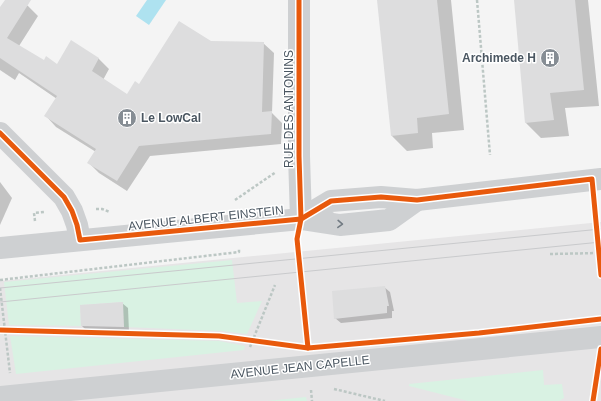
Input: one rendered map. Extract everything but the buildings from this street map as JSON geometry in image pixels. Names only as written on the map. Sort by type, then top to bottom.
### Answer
[{"type":"street","name":"RUE DES ANTONINS","points":[[299,0],[299,156],[301,218]]},
{"type":"street","points":[[0,133],[64,197],[72,211],[80,240]]},
{"type":"street","name":"AVENUE ALBERT EINSTEIN","points":[[0,248],[301,218],[331,201],[381,196],[417,200],[601,178]]},
{"type":"street","name":"AVENUE JEAN CAPELLE","points":[[0,398],[601,337]]},
{"type":"path","points":[[477,0],[490,155]]},
{"type":"path","points":[[227,202],[235,200],[278,170]]},
{"type":"path","points":[[92,209],[102,209],[115,213]]},
{"type":"path","points":[[35,224],[34,213],[47,212]]},
{"type":"path","points":[[0,280],[239,252]]},
{"type":"path","points":[[550,254],[599,253]]},
{"type":"path","points":[[250,348],[275,285]]},
{"type":"path","points":[[0,288],[2,330],[11,378]]},
{"type":"path","points":[[2,330],[12,330]]},
{"type":"path","points":[[246,340],[260,342]]},
{"type":"path","points":[[310,388],[312,401]]},
{"type":"path","points":[[332,389],[385,401]]},
{"type":"shaded area","points":[[601,222],[601,401],[0,401],[0,281]]},
{"type":"green space","points":[[232,260],[237,303],[262,301],[247,334],[221,331],[124,327],[122,302],[80,305],[81,326],[9,325],[4,282]]},
{"type":"green space","points":[[10,336],[219,341],[245,346],[244,350],[16,374]]},
{"type":"green space","points":[[543,370],[544,385],[562,384],[564,398],[559,401],[468,401],[409,386],[409,384]]},
{"type":"green space","points":[[306,397],[307,401],[267,401]]},
{"type":"water","points":[[147,0],[166,0],[149,25],[136,16]]},
{"type":"tram line","points":[[0,288],[601,229]]},
{"type":"tram line","points":[[0,302],[601,242]]},
{"type":"cycle path","points":[[299,0],[299,156],[301,219],[297,239],[308,348]]},
{"type":"cycle path","points":[[0,133],[64,197],[72,211],[80,240],[301,219],[331,201],[381,197],[417,200],[592,179],[601,275]]},
{"type":"cycle path","points":[[0,330],[219,336],[308,348],[479,333],[601,319]]},
{"type":"cycle path","points":[[593,401],[601,349]]},
{"type":"place","name":"Archimede H","points":[[550,58]]},
{"type":"place","name":"Le LowCal","points":[[127,118]]}]
